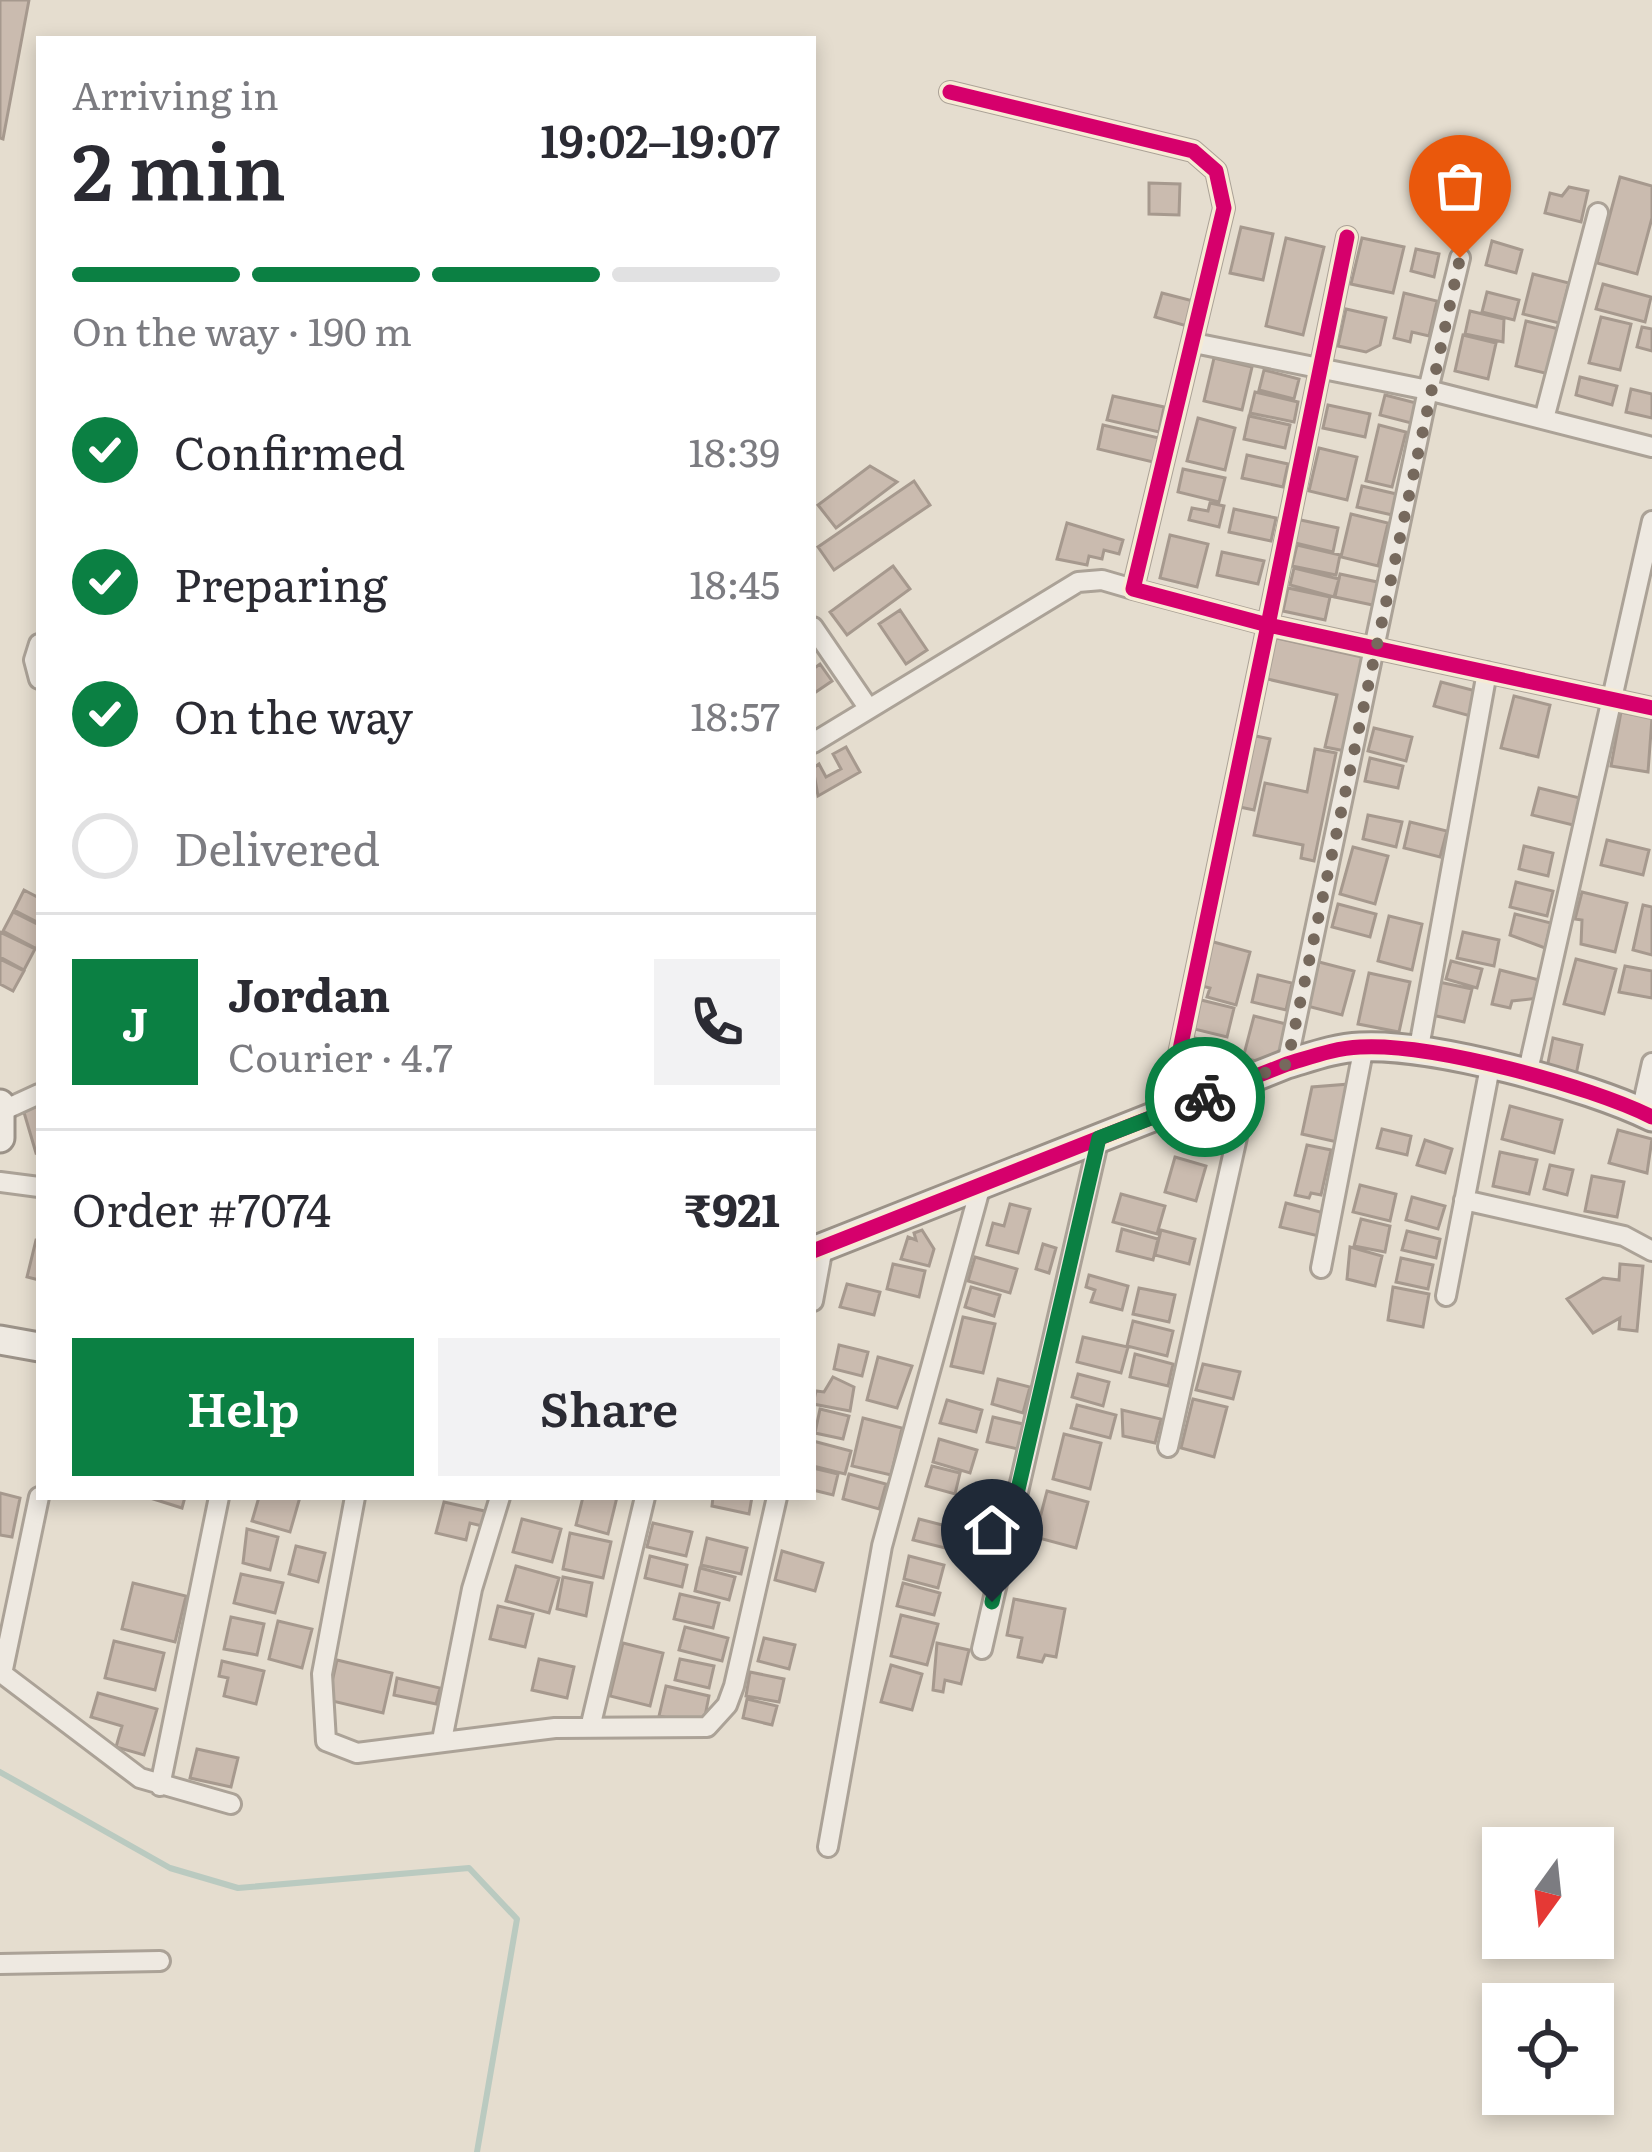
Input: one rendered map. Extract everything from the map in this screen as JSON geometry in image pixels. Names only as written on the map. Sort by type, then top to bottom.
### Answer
[{"type":"street","points":[[950,92],[1193,152],[1216,171],[1224,208],[1133,589]]},
{"type":"street","points":[[1544,419],[1598,213]]},
{"type":"street","points":[[1167,1112],[1347,237]]},
{"type":"street","points":[[1287,1064],[1460,258]]},
{"type":"street","points":[[1194,343],[1428,390],[1652,447]]},
{"type":"street","points":[[1527,1076],[1652,521]]},
{"type":"street","points":[[816,741],[1078,582],[1102,580],[1268,625],[1652,708]]},
{"type":"street","points":[[816,631],[868,706]]},
{"type":"street","points":[[1418,1053],[1487,672]]},
{"type":"street","points":[[1321,1268],[1364,1046]]},
{"type":"street","points":[[818,1248],[1287,1064],[1364,1046],[1490,1067],[1647,1114],[1652,1063]]},
{"type":"street","points":[[1446,1296],[1490,1067]]},
{"type":"street","points":[[1168,1447],[1250,1079]]},
{"type":"street","points":[[1,1117],[36,1096]]},
{"type":"street","points":[[982,1649],[1099,1138]]},
{"type":"street","points":[[0,1182],[36,1187]]},
{"type":"street","points":[[828,1847],[882,1546],[981,1185]]},
{"type":"street","points":[[1464,1200],[1624,1236],[1652,1251]]},
{"type":"street","points":[[0,1340],[36,1346]]},
{"type":"street","points":[[38,1500],[1,1673],[124,1768],[160,1786],[231,1804]]},
{"type":"street","points":[[160,1786],[218,1500]]},
{"type":"street","points":[[354,1500],[325,1654],[323,1733],[345,1753],[590,1728],[707,1727],[727,1705],[776,1500]]},
{"type":"street","points":[[442,1740],[472,1588],[499,1500]]},
{"type":"street","points":[[590,1728],[644,1500]]},
{"type":"street","points":[[0,1964],[160,1961]]},
{"type":"building","points":[[0,0],[29,0],[3,139],[0,138]]},
{"type":"building","points":[[1620,177],[1652,186],[1652,218],[1637,274],[1597,263]]},
{"type":"building","points":[[1149,183],[1180,184],[1179,215],[1149,214]]},
{"type":"building","points":[[1569,187],[1588,191],[1581,222],[1545,213],[1550,193],[1562,196]]},
{"type":"building","points":[[1241,227],[1273,234],[1263,280],[1230,273]]},
{"type":"building","points":[[1286,238],[1324,247],[1303,335],[1266,326]]},
{"type":"building","points":[[1362,238],[1404,247],[1393,293],[1351,284]]},
{"type":"building","points":[[1492,241],[1522,250],[1516,273],[1486,265]]},
{"type":"building","points":[[1416,249],[1439,254],[1434,277],[1411,271]]},
{"type":"building","points":[[1533,274],[1569,283],[1559,323],[1523,314]]},
{"type":"building","points":[[1603,284],[1651,297],[1645,322],[1596,309]]},
{"type":"building","points":[[1487,292],[1519,300],[1514,320],[1482,312]]},
{"type":"building","points":[[1162,293],[1201,303],[1194,328],[1155,317]]},
{"type":"building","points":[[1404,293],[1437,301],[1429,336],[1412,332],[1410,342],[1394,338]]},
{"type":"building","points":[[1346,309],[1386,318],[1380,345],[1366,352],[1338,346]]},
{"type":"building","points":[[1470,311],[1504,319],[1503,342],[1465,334]]},
{"type":"building","points":[[1601,317],[1631,324],[1620,370],[1589,363]]},
{"type":"building","points":[[1526,321],[1563,330],[1553,375],[1516,366]]},
{"type":"building","points":[[1642,327],[1652,329],[1652,351],[1637,347]]},
{"type":"building","points":[[1463,335],[1496,343],[1488,379],[1455,371]]},
{"type":"building","points":[[1214,358],[1252,367],[1242,410],[1204,401]]},
{"type":"building","points":[[1264,370],[1299,379],[1294,399],[1259,390]]},
{"type":"building","points":[[1580,377],[1617,386],[1612,405],[1576,395]]},
{"type":"building","points":[[1631,389],[1652,394],[1652,418],[1626,412]]},
{"type":"building","points":[[1255,392],[1298,402],[1294,422],[1250,413]]},
{"type":"building","points":[[1385,395],[1420,404],[1415,424],[1380,415]]},
{"type":"building","points":[[1113,396],[1164,407],[1159,432],[1107,420]]},
{"type":"building","points":[[1328,405],[1370,414],[1365,437],[1323,428]]},
{"type":"building","points":[[1249,416],[1290,425],[1285,448],[1244,439]]},
{"type":"building","points":[[1198,418],[1235,428],[1225,470],[1187,461]]},
{"type":"building","points":[[1103,425],[1159,438],[1153,462],[1098,449]]},
{"type":"building","points":[[1379,425],[1406,432],[1392,487],[1366,481]]},
{"type":"building","points":[[1319,448],[1357,457],[1347,500],[1309,491]]},
{"type":"building","points":[[1247,455],[1288,464],[1283,487],[1242,478]]},
{"type":"building","points":[[870,466],[897,482],[836,528],[818,505]]},
{"type":"building","points":[[1183,469],[1225,478],[1219,502],[1178,492]]},
{"type":"building","points":[[914,481],[930,505],[834,570],[818,547]]},
{"type":"building","points":[[1362,486],[1405,496],[1401,517],[1357,507]]},
{"type":"building","points":[[1210,503],[1224,506],[1219,527],[1189,520],[1192,508],[1208,511]]},
{"type":"building","points":[[1234,509],[1276,518],[1271,541],[1229,532]]},
{"type":"building","points":[[1351,514],[1388,523],[1378,566],[1341,557]]},
{"type":"building","points":[[1296,519],[1338,528],[1333,552],[1291,542]]},
{"type":"building","points":[[1067,523],[1123,540],[1119,554],[1104,550],[1102,559],[1089,556],[1087,565],[1057,559]]},
{"type":"building","points":[[1170,535],[1208,544],[1197,587],[1160,578]]},
{"type":"building","points":[[1297,545],[1340,555],[1336,575],[1292,566]]},
{"type":"building","points":[[1222,552],[1264,561],[1258,584],[1217,575]]},
{"type":"building","points":[[893,566],[910,589],[847,635],[830,612]]},
{"type":"building","points":[[1294,568],[1339,579],[1334,597],[1290,585]]},
{"type":"building","points":[[1340,574],[1382,583],[1377,606],[1335,597]]},
{"type":"building","points":[[1288,588],[1330,597],[1325,620],[1283,611]]},
{"type":"building","points":[[900,610],[927,650],[906,664],[879,624]]},
{"type":"building","points":[[1272,637],[1371,659],[1350,752],[1325,747],[1337,695],[1263,678]]},
{"type":"building","points":[[820,664],[832,681],[816,692]]},
{"type":"building","points":[[1441,682],[1480,692],[1474,717],[1434,706]]},
{"type":"building","points":[[1514,696],[1550,705],[1538,757],[1501,748]]},
{"type":"building","points":[[1621,712],[1652,718],[1648,772],[1611,766]]},
{"type":"building","points":[[1374,728],[1412,737],[1406,761],[1368,751]]},
{"type":"building","points":[[1251,735],[1270,739],[1254,810],[1235,806]]},
{"type":"building","points":[[846,747],[860,772],[818,796],[816,766],[826,777],[841,769],[833,754]]},
{"type":"building","points":[[1315,749],[1336,753],[1314,861],[1301,858],[1303,845],[1254,835],[1265,783],[1307,792]]},
{"type":"building","points":[[1370,758],[1403,766],[1398,788],[1365,781]]},
{"type":"building","points":[[1539,788],[1584,799],[1577,826],[1532,815]]},
{"type":"building","points":[[1368,815],[1402,822],[1396,847],[1363,839]]},
{"type":"building","points":[[1410,822],[1447,831],[1440,857],[1404,848]]},
{"type":"building","points":[[1607,840],[1649,850],[1643,875],[1601,865]]},
{"type":"building","points":[[1524,846],[1553,853],[1548,876],[1519,869]]},
{"type":"building","points":[[1353,847],[1388,856],[1375,904],[1340,894]]},
{"type":"building","points":[[1516,882],[1553,891],[1547,916],[1510,907]]},
{"type":"building","points":[[24,890],[36,896],[36,921],[14,910]]},
{"type":"building","points":[[1582,892],[1627,903],[1615,952],[1581,944],[1582,920],[1575,919]]},
{"type":"building","points":[[1338,904],[1376,914],[1370,937],[1332,927]]},
{"type":"building","points":[[1643,905],[1652,907],[1652,955],[1633,950]]},
{"type":"building","points":[[13,912],[36,924],[36,948],[3,931]]},
{"type":"building","points":[[1515,914],[1551,923],[1545,948],[1510,935]]},
{"type":"building","points":[[1389,916],[1422,924],[1412,970],[1378,961]]},
{"type":"building","points":[[0,932],[35,949],[24,970],[0,957]]},
{"type":"building","points":[[1463,932],[1499,940],[1494,966],[1457,958]]},
{"type":"building","points":[[1210,941],[1250,952],[1236,1005],[1207,997],[1210,988],[1198,985]]},
{"type":"building","points":[[0,959],[24,971],[13,991],[0,984]]},
{"type":"building","points":[[1576,959],[1616,969],[1604,1014],[1564,1004]]},
{"type":"building","points":[[1451,961],[1482,969],[1477,988],[1446,979]]},
{"type":"building","points":[[1319,962],[1354,971],[1342,1015],[1307,1006]]},
{"type":"building","points":[[1625,966],[1652,971],[1652,998],[1619,992]]},
{"type":"building","points":[[1500,970],[1543,981],[1539,998],[1512,1001],[1510,1008],[1492,1004]]},
{"type":"building","points":[[1369,973],[1410,982],[1399,1032],[1358,1024]]},
{"type":"building","points":[[1258,975],[1292,983],[1286,1010],[1252,1002]]},
{"type":"building","points":[[1439,982],[1472,989],[1464,1022],[1432,1015]]},
{"type":"building","points":[[1197,999],[1234,1008],[1227,1037],[1190,1028]]},
{"type":"building","points":[[1254,1016],[1286,1024],[1287,1041],[1280,1055],[1261,1062],[1243,1058]]},
{"type":"building","points":[[1187,1036],[1231,1047],[1226,1069],[1208,1070],[1205,1080],[1178,1073]]},
{"type":"building","points":[[1553,1038],[1582,1045],[1576,1075],[1547,1068]]},
{"type":"building","points":[[1350,1084],[1337,1142],[1302,1134],[1312,1087]]},
{"type":"building","points":[[36,1106],[36,1153],[23,1109]]},
{"type":"building","points":[[1510,1106],[1562,1120],[1554,1153],[1502,1139]]},
{"type":"building","points":[[1382,1129],[1411,1136],[1407,1155],[1377,1148]]},
{"type":"building","points":[[1618,1130],[1652,1139],[1647,1173],[1609,1163]]},
{"type":"building","points":[[1425,1140],[1452,1149],[1445,1173],[1417,1165]]},
{"type":"building","points":[[1307,1145],[1331,1150],[1321,1195],[1311,1193],[1309,1198],[1295,1195]]},
{"type":"building","points":[[1500,1152],[1537,1160],[1529,1194],[1493,1186]]},
{"type":"building","points":[[1175,1157],[1206,1166],[1196,1201],[1165,1192]]},
{"type":"building","points":[[1550,1165],[1573,1170],[1567,1195],[1544,1189]]},
{"type":"building","points":[[1592,1176],[1624,1182],[1617,1217],[1585,1211]]},
{"type":"building","points":[[1360,1185],[1396,1194],[1390,1221],[1353,1212]]},
{"type":"building","points":[[1121,1194],[1165,1206],[1157,1234],[1113,1222]]},
{"type":"building","points":[[1412,1197],[1445,1206],[1438,1229],[1406,1220]]},
{"type":"building","points":[[1286,1203],[1328,1214],[1323,1237],[1280,1227]]},
{"type":"building","points":[[1010,1204],[1030,1209],[1018,1253],[987,1245],[993,1223],[1004,1226]]},
{"type":"building","points":[[1361,1219],[1390,1226],[1385,1252],[1354,1246]]},
{"type":"building","points":[[1122,1229],[1158,1239],[1153,1260],[1117,1251]]},
{"type":"building","points":[[922,1230],[934,1249],[929,1266],[901,1259],[908,1237],[916,1240],[914,1233]]},
{"type":"building","points":[[1161,1230],[1195,1239],[1189,1264],[1155,1255]]},
{"type":"building","points":[[1407,1231],[1440,1239],[1436,1258],[1402,1250]]},
{"type":"building","points":[[36,1240],[36,1279],[27,1277]]},
{"type":"building","points":[[1043,1244],[1056,1248],[1049,1273],[1036,1269]]},
{"type":"building","points":[[1350,1247],[1382,1256],[1375,1286],[1347,1279]]},
{"type":"building","points":[[975,1257],[1017,1269],[1010,1293],[968,1281]]},
{"type":"building","points":[[1401,1258],[1433,1265],[1428,1289],[1396,1282]]},
{"type":"building","points":[[893,1264],[925,1271],[919,1297],[887,1289]]},
{"type":"building","points":[[1620,1264],[1643,1266],[1637,1331],[1619,1329],[1620,1318],[1593,1333],[1567,1299],[1603,1278],[1619,1280]]},
{"type":"building","points":[[1089,1275],[1128,1286],[1122,1310],[1091,1302],[1095,1290],[1086,1287]]},
{"type":"building","points":[[847,1284],[880,1292],[874,1315],[840,1307]]},
{"type":"building","points":[[971,1287],[1000,1295],[994,1316],[965,1307]]},
{"type":"building","points":[[1393,1287],[1429,1294],[1423,1327],[1388,1320]]},
{"type":"building","points":[[1139,1288],[1175,1295],[1169,1322],[1133,1314]]},
{"type":"building","points":[[963,1317],[995,1324],[983,1373],[951,1366]]},
{"type":"building","points":[[1133,1321],[1173,1331],[1167,1356],[1127,1346]]},
{"type":"building","points":[[1083,1337],[1128,1347],[1121,1373],[1077,1362]]},
{"type":"building","points":[[839,1345],[868,1352],[862,1376],[834,1369]]},
{"type":"building","points":[[1135,1354],[1173,1364],[1168,1386],[1130,1377]]},
{"type":"building","points":[[878,1357],[912,1366],[897,1408],[867,1400]]},
{"type":"building","points":[[1203,1364],[1240,1372],[1233,1399],[1196,1390]]},
{"type":"building","points":[[1078,1374],[1109,1382],[1103,1406],[1072,1397]]},
{"type":"building","points":[[833,1377],[854,1387],[850,1411],[816,1405],[816,1391],[824,1392]]},
{"type":"building","points":[[998,1379],[1030,1387],[1023,1413],[992,1404]]},
{"type":"building","points":[[1193,1399],[1227,1407],[1214,1457],[1181,1448]]},
{"type":"building","points":[[947,1400],[982,1410],[976,1432],[940,1423]]},
{"type":"building","points":[[1077,1405],[1116,1415],[1110,1438],[1071,1428]]},
{"type":"building","points":[[820,1409],[849,1416],[843,1439],[816,1433]]},
{"type":"building","points":[[1122,1410],[1161,1419],[1155,1443],[1123,1436]]},
{"type":"building","points":[[993,1417],[1027,1425],[1022,1450],[987,1442]]},
{"type":"building","points":[[863,1418],[902,1428],[891,1475],[852,1466]]},
{"type":"building","points":[[1064,1434],[1101,1443],[1090,1489],[1053,1479]]},
{"type":"building","points":[[939,1439],[977,1450],[970,1473],[933,1462]]},
{"type":"building","points":[[816,1442],[851,1451],[845,1474],[816,1467]]},
{"type":"building","points":[[932,1466],[960,1473],[955,1494],[926,1486]]},
{"type":"building","points":[[816,1469],[838,1474],[833,1495],[816,1491]]},
{"type":"building","points":[[849,1474],[886,1484],[879,1509],[843,1499]]},
{"type":"building","points":[[1047,1491],[1088,1502],[1076,1548],[1035,1537]]},
{"type":"building","points":[[0,1493],[20,1498],[12,1537],[0,1535]]},
{"type":"building","points":[[157,1500],[184,1500],[182,1508]]},
{"type":"building","points":[[258,1500],[299,1500],[290,1532],[252,1521]]},
{"type":"building","points":[[582,1500],[616,1500],[608,1534],[576,1525]]},
{"type":"building","points":[[713,1500],[751,1500],[749,1514],[712,1506]]},
{"type":"building","points":[[444,1502],[489,1512],[486,1527],[470,1523],[466,1540],[436,1533]]},
{"type":"building","points":[[522,1519],[561,1529],[552,1562],[513,1552]]},
{"type":"building","points":[[919,1519],[958,1529],[953,1550],[913,1540]]},
{"type":"building","points":[[653,1523],[692,1532],[686,1556],[647,1547]]},
{"type":"building","points":[[247,1529],[278,1537],[270,1570],[243,1563]]},
{"type":"building","points":[[570,1533],[611,1542],[603,1578],[563,1569]]},
{"type":"building","points":[[707,1538],[747,1548],[741,1574],[701,1565]]},
{"type":"building","points":[[296,1546],[325,1553],[318,1582],[289,1574]]},
{"type":"building","points":[[782,1551],[823,1563],[815,1591],[775,1580]]},
{"type":"building","points":[[650,1556],[687,1565],[682,1587],[645,1578]]},
{"type":"building","points":[[909,1556],[944,1565],[938,1588],[904,1579]]},
{"type":"building","points":[[516,1566],[559,1578],[549,1613],[506,1601]]},
{"type":"building","points":[[700,1568],[735,1577],[729,1600],[695,1591]]},
{"type":"building","points":[[241,1574],[283,1583],[275,1613],[234,1603]]},
{"type":"building","points":[[563,1577],[592,1583],[586,1616],[557,1609]]},
{"type":"building","points":[[133,1583],[186,1596],[175,1642],[122,1629]]},
{"type":"building","points":[[903,1583],[940,1593],[934,1615],[897,1606]]},
{"type":"building","points":[[680,1594],[719,1603],[713,1628],[674,1619]]},
{"type":"building","points":[[1014,1599],[1065,1609],[1056,1657],[1045,1655],[1042,1662],[1018,1657],[1022,1638],[1007,1635]]},
{"type":"building","points":[[498,1606],[533,1614],[525,1647],[490,1639]]},
{"type":"building","points":[[901,1615],[938,1624],[927,1665],[891,1656]]},
{"type":"building","points":[[231,1617],[264,1624],[257,1655],[224,1649]]},
{"type":"building","points":[[278,1621],[312,1629],[302,1668],[269,1659]]},
{"type":"building","points":[[685,1627],[728,1638],[722,1661],[679,1650]]},
{"type":"building","points":[[764,1638],[795,1645],[789,1669],[758,1661]]},
{"type":"building","points":[[114,1641],[164,1653],[155,1690],[105,1678]]},
{"type":"building","points":[[623,1643],[663,1653],[650,1706],[610,1696]]},
{"type":"building","points":[[937,1643],[969,1650],[961,1684],[945,1680],[943,1692],[933,1690]]},
{"type":"building","points":[[539,1659],[574,1667],[567,1698],[532,1690]]},
{"type":"building","points":[[680,1659],[714,1666],[709,1688],[675,1680]]},
{"type":"building","points":[[337,1660],[392,1673],[383,1713],[328,1700]]},
{"type":"building","points":[[222,1661],[264,1671],[256,1704],[224,1696],[228,1678],[219,1676]]},
{"type":"building","points":[[891,1665],[922,1674],[912,1710],[881,1702]]},
{"type":"building","points":[[750,1672],[784,1679],[779,1702],[746,1696]]},
{"type":"building","points":[[397,1678],[440,1688],[436,1704],[394,1695]]},
{"type":"building","points":[[666,1686],[709,1696],[703,1726],[659,1716]]},
{"type":"building","points":[[98,1693],[157,1709],[144,1755],[116,1747],[122,1726],[91,1717]]},
{"type":"building","points":[[747,1699],[777,1706],[772,1725],[743,1718]]},
{"type":"building","points":[[197,1749],[238,1758],[231,1787],[190,1778]]},
{"type":"waterway","points":[[0,1772],[170,1868],[238,1888],[469,1868],[517,1919],[477,2152]]},
{"type":"cycle path","points":[[950,92],[1193,151],[1216,171],[1224,208],[1133,589],[1268,625],[1347,237]]},
{"type":"cycle path","points":[[1167,1112],[1268,625],[1652,708]]},
{"type":"cycle path","points":[[816,1250],[1287,1064],[1341,1049],[1427,1052],[1509,1068],[1652,1117]]},
{"type":"way so far","points":[[1205,1097],[1287,1064],[1460,258]]},
{"type":"route","points":[[992,1602],[1099,1138],[1205,1097]]}]
